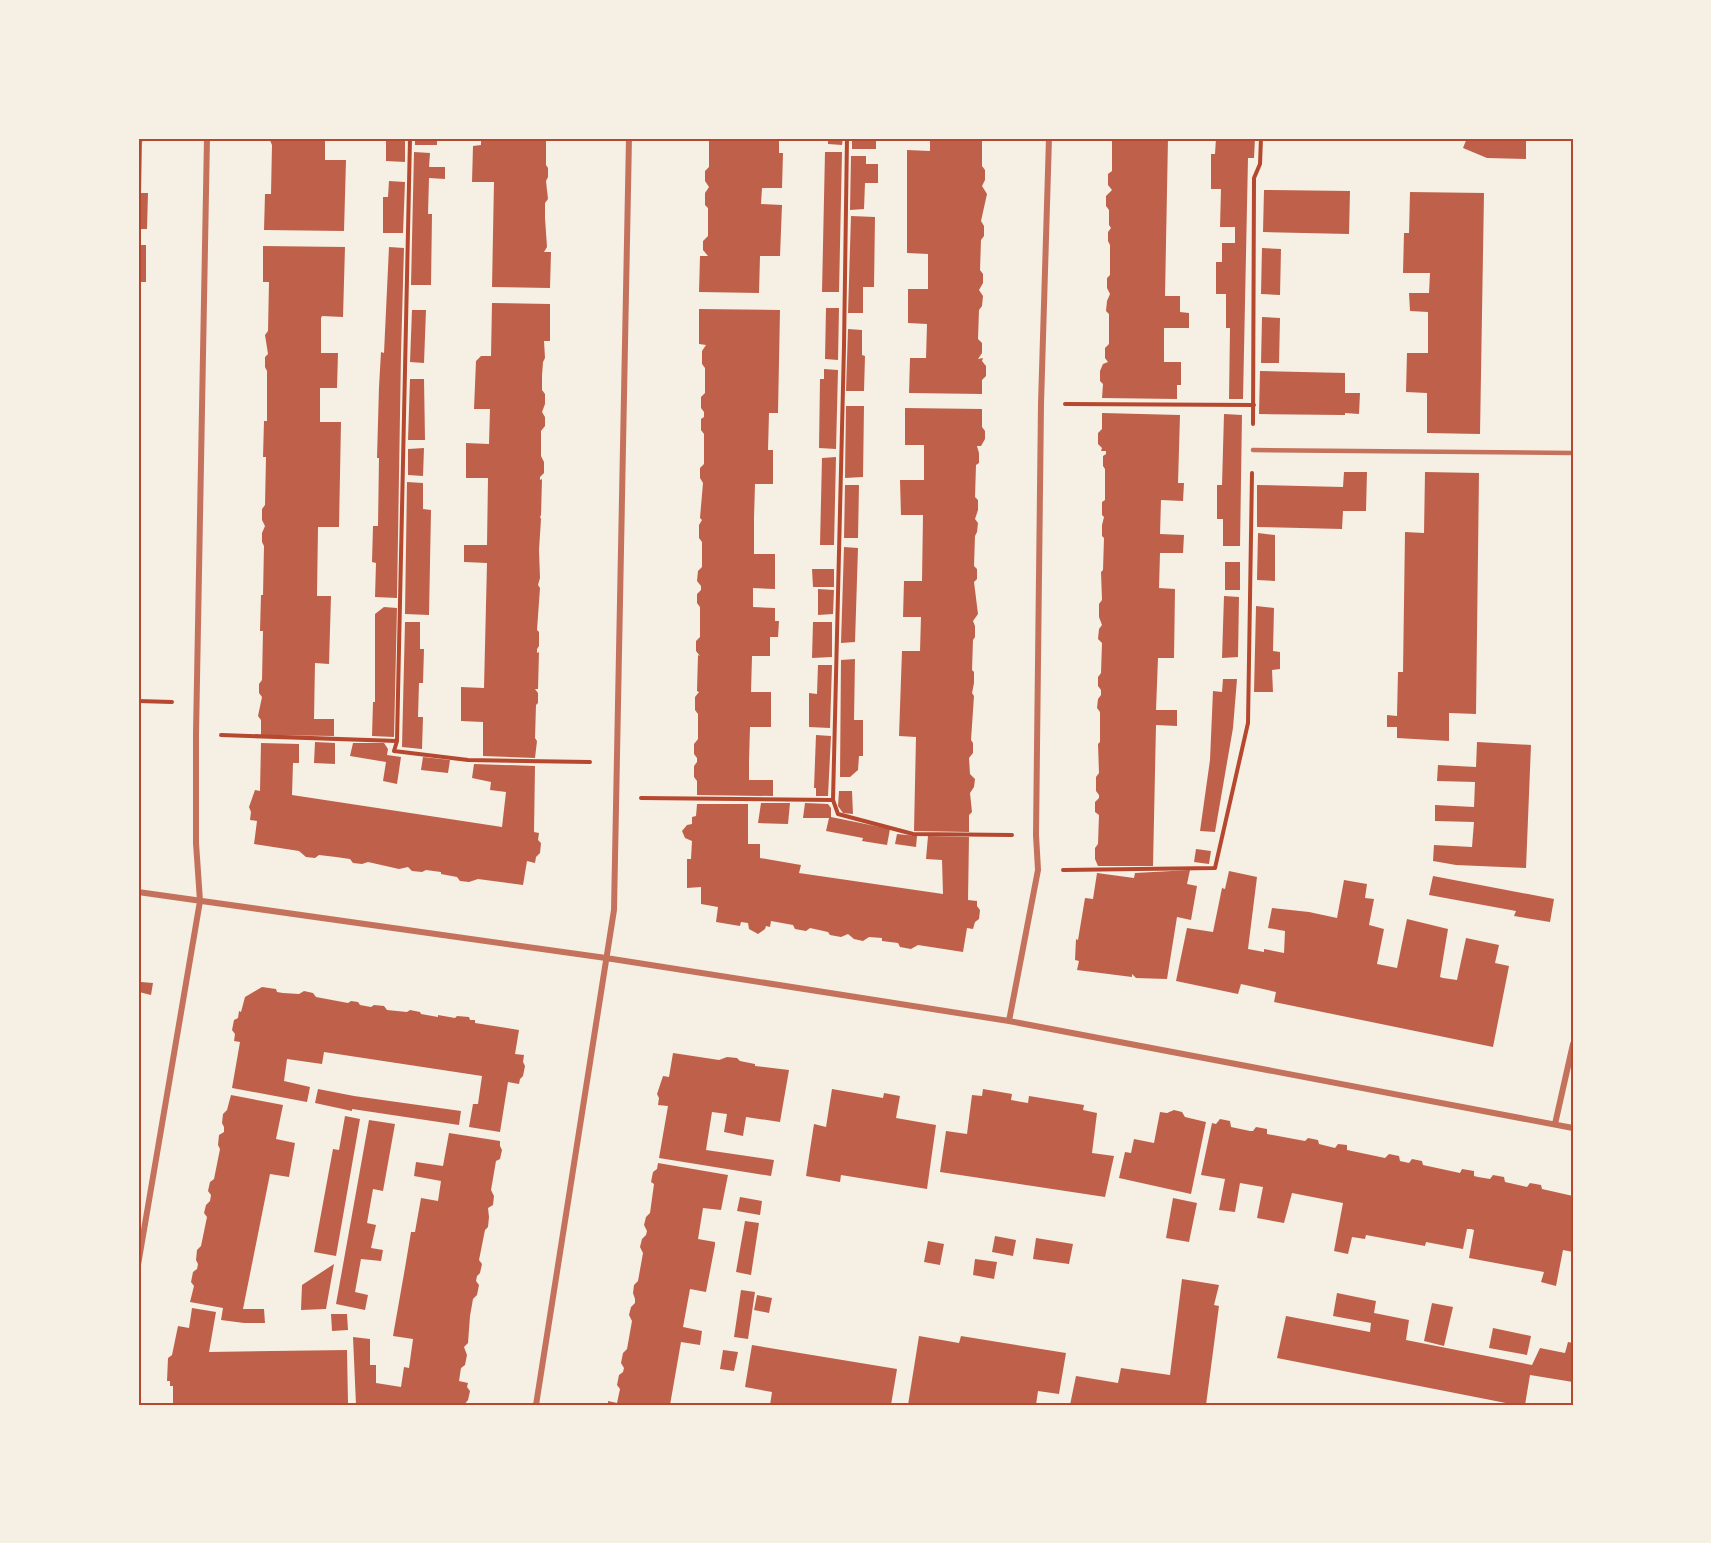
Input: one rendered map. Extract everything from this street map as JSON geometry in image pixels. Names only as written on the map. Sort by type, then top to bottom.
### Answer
[{"type":"street","points":[[138,1264],[200,901],[196,843],[196,734],[207,138]]},
{"type":"street","points":[[536,1405],[614,910],[629,138]]},
{"type":"street","points":[[1008,1022],[1038,870],[1036,835],[1041,404],[1049,138]]},
{"type":"street","points":[[138,892],[606,958],[1008,1022],[1573,1128]]},
{"type":"street","points":[[1555,1124],[1573,1044]]},
{"type":"lane","points":[[1253,450],[1573,453]]},
{"type":"path","points":[[410,138],[397,741],[394,751],[468,760],[618,763]]},
{"type":"path","points":[[847,138],[833,800],[838,814],[914,834],[1036,835]]},
{"type":"path","points":[[1038,870],[1215,868],[1248,723],[1254,405],[1254,178],[1260,164],[1262,138]]},
{"type":"path","points":[[1041,404],[1254,405]]},
{"type":"path","points":[[196,734],[397,741]]},
{"type":"path","points":[[616,798],[833,800]]},
{"type":"building","points":[[138,138],[145,138],[142,142],[141,193],[148,193],[147,229],[138,229]]},
{"type":"building","points":[[269,138],[325,138],[325,160],[346,160],[344,231],[264,230],[265,194],[271,194],[272,145]]},
{"type":"building","points":[[386,138],[405,138],[405,162],[386,161]]},
{"type":"building","points":[[415,138],[437,138],[437,145],[415,145]]},
{"type":"building","points":[[481,138],[546,138],[548,199],[545,203],[547,247],[544,252],[551,252],[550,288],[492,287],[494,182],[472,182],[473,146],[481,145]]},
{"type":"building","points":[[709,138],[779,138],[779,153],[783,153],[782,188],[762,188],[761,204],[782,205],[780,256],[760,256],[759,293],[699,292],[700,256],[708,256],[703,250],[703,241],[708,236],[708,208],[705,205],[705,193],[709,187],[705,181],[705,171],[709,167]]},
{"type":"building","points":[[828,138],[843,138],[842,145],[828,144]]},
{"type":"building","points":[[852,138],[876,138],[876,149],[852,149]]},
{"type":"building","points":[[930,138],[982,138],[982,166],[985,170],[985,180],[982,186],[987,194],[981,221],[984,226],[980,270],[983,274],[983,283],[979,290],[983,296],[979,310],[978,339],[982,343],[982,353],[978,359],[983,358],[982,361],[986,366],[986,376],[982,380],[982,394],[909,393],[910,358],[926,358],[927,324],[908,323],[908,289],[928,289],[928,254],[907,253],[907,150],[930,151]]},
{"type":"building","points":[[1109,138],[1168,138],[1165,296],[1180,296],[1180,312],[1189,313],[1189,328],[1164,328],[1164,362],[1181,362],[1181,385],[1177,385],[1177,399],[1102,398],[1103,384],[1100,381],[1100,371],[1103,364],[1108,362],[1105,358],[1105,348],[1109,344],[1109,314],[1106,311],[1110,294],[1107,288],[1107,278],[1110,275],[1108,232],[1111,228],[1106,196],[1112,190],[1108,185],[1108,174],[1112,171],[1112,141]]},
{"type":"building","points":[[1216,138],[1255,138],[1254,158],[1248,158],[1243,399],[1229,399],[1230,328],[1226,328],[1226,294],[1216,294],[1216,262],[1222,262],[1222,243],[1235,243],[1235,227],[1220,227],[1221,189],[1211,189],[1211,154],[1215,154]]},
{"type":"building","points":[[1467,138],[1526,138],[1526,159],[1487,158],[1463,148]]},
{"type":"building","points":[[414,152],[430,153],[429,167],[445,167],[445,179],[429,178],[428,214],[432,214],[431,285],[411,285]]},
{"type":"building","points":[[825,152],[842,152],[839,292],[822,292]]},
{"type":"building","points":[[851,156],[866,156],[866,164],[878,164],[878,183],[865,183],[864,209],[850,210]]},
{"type":"building","points":[[389,181],[405,182],[403,233],[383,233],[383,197],[388,197]]},
{"type":"building","points":[[1264,190],[1350,191],[1349,234],[1263,232]]},
{"type":"building","points":[[1410,192],[1484,193],[1480,434],[1427,433],[1427,393],[1406,392],[1407,353],[1428,353],[1428,312],[1410,311],[1409,293],[1429,293],[1430,273],[1403,273],[1404,233],[1409,233]]},
{"type":"building","points":[[851,216],[875,217],[874,287],[863,287],[863,313],[848,313]]},
{"type":"building","points":[[138,245],[146,245],[146,282],[138,282]]},
{"type":"building","points":[[263,246],[345,247],[343,317],[322,316],[321,318],[321,353],[338,353],[337,388],[320,388],[320,422],[341,422],[339,527],[318,527],[317,596],[331,596],[329,664],[315,663],[314,719],[334,719],[334,736],[261,735],[261,720],[258,716],[262,697],[259,693],[259,684],[262,680],[263,631],[260,631],[264,546],[262,533],[265,526],[262,520],[262,509],[265,505],[264,421],[267,421],[265,357],[268,354],[265,335],[268,331],[269,282],[263,282]]},
{"type":"building","points":[[389,247],[404,248],[397,598],[375,597],[376,563],[372,562],[373,526],[378,526],[379,387],[381,352],[384,353]]},
{"type":"building","points":[[1262,248],[1281,249],[1280,295],[1261,294]]},
{"type":"building","points":[[492,303],[550,304],[550,341],[544,341],[545,358],[542,376],[545,404],[542,412],[545,417],[545,426],[541,431],[544,473],[540,477],[540,480],[542,479],[537,653],[539,652],[538,689],[535,689],[538,693],[538,703],[536,705],[535,758],[483,756],[483,722],[461,721],[461,687],[484,688],[487,563],[464,562],[464,545],[487,545],[488,478],[466,478],[466,443],[489,444],[490,409],[474,409],[476,361],[481,356],[491,356]]},
{"type":"building","points":[[826,308],[839,308],[838,360],[825,359]]},
{"type":"building","points":[[699,309],[780,310],[778,413],[769,413],[768,450],[773,450],[773,484],[755,484],[754,518],[754,554],[775,554],[775,589],[753,588],[753,607],[775,608],[775,621],[779,621],[778,637],[770,637],[770,656],[752,656],[751,692],[771,692],[771,727],[750,727],[749,761],[749,780],[773,780],[773,796],[697,795],[697,781],[694,777],[697,758],[694,754],[694,744],[698,739],[695,697],[699,692],[697,691],[698,655],[700,656],[696,651],[696,641],[700,637],[700,607],[697,603],[697,594],[701,586],[697,581],[698,571],[702,567],[699,525],[702,520],[700,518],[703,483],[700,478],[700,468],[704,464],[704,434],[701,430],[701,419],[704,417],[704,412],[701,408],[701,397],[705,393],[705,368],[702,364],[702,351],[706,345],[699,344]]},
{"type":"building","points":[[412,310],[426,310],[424,363],[410,362]]},
{"type":"building","points":[[1262,317],[1280,318],[1279,363],[1261,363]]},
{"type":"building","points":[[848,329],[862,330],[862,355],[865,356],[864,391],[846,391]]},
{"type":"building","points":[[824,369],[838,370],[836,449],[819,448],[820,379],[824,379]]},
{"type":"building","points":[[1260,371],[1345,373],[1345,393],[1360,393],[1359,414],[1259,414]]},
{"type":"building","points":[[410,379],[424,379],[425,440],[408,440]]},
{"type":"building","points":[[846,406],[864,406],[863,477],[845,478]]},
{"type":"building","points":[[905,408],[982,409],[985,439],[981,446],[977,446],[979,463],[976,465],[975,497],[978,500],[978,510],[975,519],[978,523],[974,566],[977,569],[977,579],[974,582],[978,614],[973,621],[975,637],[973,640],[974,683],[972,693],[974,696],[971,740],[973,753],[969,758],[970,774],[975,779],[970,793],[972,812],[969,815],[969,832],[914,831],[916,737],[899,736],[902,651],[920,651],[921,617],[903,617],[904,581],[922,581],[923,515],[901,515],[900,480],[924,480],[924,445],[905,445]]},
{"type":"building","points":[[1102,413],[1180,415],[1178,483],[1184,483],[1183,501],[1161,500],[1160,534],[1184,535],[1183,553],[1160,553],[1159,588],[1175,589],[1174,658],[1158,658],[1156,710],[1177,710],[1177,726],[1156,725],[1153,866],[1098,866],[1095,859],[1099,815],[1095,812],[1095,802],[1099,798],[1096,791],[1096,777],[1099,773],[1098,744],[1100,742],[1100,712],[1097,708],[1101,695],[1098,677],[1101,673],[1102,643],[1098,639],[1102,625],[1099,617],[1099,604],[1102,600],[1101,572],[1103,570],[1104,538],[1102,536],[1104,517],[1102,502],[1105,500],[1103,456],[1106,454],[1106,451],[1101,451],[1102,448],[1098,444],[1098,433],[1102,429]]},
{"type":"building","points":[[1224,414],[1242,415],[1240,546],[1223,546],[1223,519],[1217,519],[1217,485],[1222,485]]},
{"type":"building","points":[[424,448],[423,476],[408,475],[408,449]]},
{"type":"building","points":[[836,457],[834,545],[820,545],[822,458]]},
{"type":"building","points":[[1344,472],[1367,472],[1366,511],[1343,511],[1342,529],[1257,527],[1257,485],[1343,487]]},
{"type":"building","points":[[1425,472],[1479,473],[1476,714],[1449,713],[1449,741],[1397,738],[1397,727],[1387,727],[1387,715],[1397,716],[1398,672],[1403,672],[1405,532],[1424,533]]},
{"type":"building","points":[[407,482],[423,483],[423,509],[431,510],[429,615],[405,614]]},
{"type":"building","points":[[845,485],[859,485],[858,538],[844,538]]},
{"type":"building","points":[[1258,533],[1275,535],[1275,581],[1257,580]]},
{"type":"building","points":[[844,547],[858,548],[855,642],[841,643]]},
{"type":"building","points":[[1225,562],[1240,562],[1240,590],[1225,590]]},
{"type":"building","points":[[812,569],[834,569],[834,587],[813,587]]},
{"type":"building","points":[[818,589],[834,590],[833,614],[818,615]]},
{"type":"building","points":[[1224,596],[1239,597],[1238,657],[1222,658]]},
{"type":"building","points":[[1256,606],[1274,608],[1273,651],[1280,652],[1280,669],[1272,670],[1273,692],[1254,692]]},
{"type":"building","points":[[384,607],[397,608],[394,737],[372,736],[373,702],[375,702],[375,614]]},
{"type":"building","points":[[405,622],[420,622],[420,649],[424,649],[423,683],[419,683],[418,717],[423,717],[422,749],[402,747]]},
{"type":"building","points":[[813,622],[832,622],[832,657],[812,658]]},
{"type":"building","points":[[855,659],[854,720],[863,720],[863,756],[859,756],[858,770],[850,777],[840,777],[841,660]]},
{"type":"building","points":[[818,665],[832,665],[830,728],[809,727],[809,693],[817,694]]},
{"type":"building","points":[[1223,679],[1237,679],[1233,728],[1215,832],[1200,831],[1210,760],[1213,691],[1222,692]]},
{"type":"building","points":[[816,735],[831,736],[828,796],[816,796],[816,788],[814,788]]},
{"type":"building","points":[[315,742],[335,743],[335,764],[314,763]]},
{"type":"building","points":[[1477,742],[1531,745],[1526,868],[1456,865],[1433,861],[1434,845],[1472,847],[1474,822],[1435,821],[1435,805],[1474,807],[1475,782],[1437,781],[1438,765],[1476,767]]},
{"type":"building","points":[[261,743],[299,744],[299,763],[293,763],[292,795],[502,827],[506,792],[490,790],[491,782],[472,778],[474,764],[535,766],[534,832],[539,833],[540,853],[535,863],[527,861],[523,885],[478,879],[469,882],[460,881],[457,877],[441,874],[441,872],[412,871],[408,867],[399,869],[368,862],[353,863],[350,859],[319,855],[315,858],[306,857],[299,851],[254,844],[257,821],[250,820],[249,807],[255,790],[260,791]]},
{"type":"building","points":[[353,743],[384,743],[388,749],[387,755],[401,757],[397,784],[383,781],[386,762],[350,756]]},
{"type":"building","points":[[423,757],[450,760],[448,773],[421,770]]},
{"type":"building","points":[[839,791],[852,791],[853,814],[843,813],[838,806]]},
{"type":"building","points":[[761,803],[790,803],[788,824],[758,823]]},
{"type":"building","points":[[805,803],[828,804],[831,808],[831,817],[890,829],[887,845],[826,831],[829,818],[803,818]]},
{"type":"building","points":[[697,804],[748,804],[748,844],[760,844],[760,858],[801,865],[799,873],[943,894],[942,860],[926,859],[928,836],[969,837],[968,900],[977,901],[980,910],[979,919],[975,922],[973,929],[967,928],[963,952],[918,945],[911,949],[900,947],[898,943],[882,941],[882,938],[869,937],[863,941],[854,939],[848,934],[841,937],[810,928],[806,931],[795,929],[793,925],[771,921],[770,927],[766,926],[758,934],[749,929],[748,923],[741,922],[740,926],[716,922],[718,907],[701,904],[701,887],[687,888],[687,859],[691,859],[692,841],[685,838],[682,831],[687,825],[692,824],[692,817],[696,816]]},
{"type":"building","points":[[897,834],[917,836],[916,847],[895,844]]},
{"type":"building","points":[[1196,849],[1211,851],[1209,864],[1194,862]]},
{"type":"building","points":[[1190,870],[1187,884],[1197,886],[1191,920],[1177,917],[1167,979],[1136,978],[1132,974],[1132,977],[1077,970],[1079,961],[1075,960],[1076,939],[1078,940],[1085,898],[1093,899],[1097,873],[1134,878],[1135,873]]},
{"type":"building","points":[[1229,871],[1257,877],[1248,949],[1284,953],[1285,931],[1268,928],[1272,908],[1337,918],[1344,880],[1367,884],[1365,898],[1374,899],[1369,925],[1384,929],[1377,964],[1397,968],[1407,919],[1448,929],[1440,977],[1443,978],[1457,980],[1466,938],[1499,945],[1495,963],[1509,966],[1493,1047],[1274,1002],[1276,992],[1241,984],[1238,994],[1176,981],[1187,928],[1213,932],[1222,888],[1225,889]]},
{"type":"building","points":[[1433,876],[1554,899],[1550,922],[1514,916],[1516,911],[1429,895]]},
{"type":"building","points":[[141,982],[153,983],[151,995],[139,992]]},
{"type":"building","points":[[262,987],[276,989],[277,992],[283,993],[299,994],[304,991],[313,993],[316,997],[348,1003],[351,1001],[371,1007],[384,1006],[387,1010],[407,1012],[410,1010],[438,1017],[438,1015],[455,1018],[457,1016],[469,1017],[470,1020],[475,1020],[475,1023],[519,1030],[515,1054],[524,1055],[525,1066],[519,1084],[508,1082],[500,1132],[469,1127],[473,1104],[478,1104],[482,1076],[324,1052],[322,1064],[287,1059],[284,1081],[310,1087],[307,1102],[232,1088],[240,1042],[234,1041],[235,1034],[232,1030],[234,1020],[238,1018],[239,1011],[241,1012],[245,997]]},
{"type":"building","points":[[673,1053],[719,1060],[727,1057],[737,1058],[740,1061],[755,1064],[755,1066],[789,1070],[780,1122],[746,1117],[743,1136],[724,1132],[727,1114],[712,1112],[706,1150],[774,1160],[771,1176],[659,1158],[668,1106],[658,1105],[657,1094],[663,1076],[669,1077]]},
{"type":"building","points":[[318,1089],[461,1111],[459,1125],[352,1109],[352,1111],[315,1103]]},
{"type":"building","points":[[832,1089],[883,1098],[884,1093],[900,1096],[896,1118],[936,1125],[927,1189],[841,1175],[840,1182],[806,1176],[814,1124],[826,1127]]},
{"type":"building","points":[[983,1089],[1012,1094],[1011,1100],[1028,1103],[1029,1096],[1084,1105],[1083,1110],[1097,1113],[1092,1153],[1114,1156],[1105,1197],[940,1172],[946,1131],[967,1134],[972,1095],[982,1096]]},
{"type":"building","points":[[231,1095],[283,1105],[276,1139],[295,1143],[289,1177],[270,1174],[243,1309],[264,1309],[265,1323],[221,1320],[223,1308],[190,1302],[194,1286],[191,1282],[193,1272],[197,1269],[198,1264],[197,1250],[201,1246],[207,1217],[204,1213],[211,1195],[208,1191],[210,1182],[214,1179],[220,1149],[219,1135],[224,1132],[223,1114],[227,1110]]},
{"type":"building","points":[[1174,1110],[1182,1112],[1185,1117],[1206,1122],[1191,1194],[1119,1178],[1125,1152],[1131,1153],[1134,1139],[1154,1143],[1160,1112],[1167,1113]]},
{"type":"building","points":[[345,1116],[360,1119],[336,1256],[314,1252],[333,1149],[339,1150]]},
{"type":"building","points":[[1220,1119],[1230,1121],[1231,1127],[1250,1131],[1256,1127],[1267,1129],[1267,1134],[1305,1141],[1308,1138],[1318,1140],[1319,1144],[1335,1148],[1338,1144],[1347,1145],[1347,1150],[1385,1158],[1389,1154],[1399,1156],[1400,1161],[1409,1163],[1412,1159],[1422,1161],[1423,1165],[1460,1173],[1462,1169],[1474,1171],[1474,1176],[1478,1177],[1490,1179],[1493,1175],[1504,1177],[1505,1182],[1527,1187],[1530,1183],[1541,1185],[1542,1189],[1573,1196],[1573,1252],[1563,1250],[1556,1286],[1541,1282],[1544,1272],[1469,1258],[1474,1230],[1471,1229],[1467,1229],[1463,1249],[1426,1242],[1425,1246],[1366,1235],[1365,1239],[1352,1237],[1348,1254],[1334,1251],[1343,1203],[1292,1193],[1284,1223],[1257,1218],[1263,1187],[1240,1183],[1235,1212],[1219,1210],[1225,1179],[1201,1175],[1212,1123],[1216,1124]]},
{"type":"building","points":[[369,1120],[395,1124],[383,1191],[373,1189],[367,1223],[376,1225],[371,1248],[383,1250],[381,1261],[361,1259],[355,1292],[368,1295],[365,1310],[336,1304]]},
{"type":"building","points":[[449,1133],[500,1141],[502,1150],[500,1159],[496,1161],[491,1190],[494,1196],[493,1205],[488,1208],[488,1227],[485,1230],[479,1260],[482,1264],[476,1281],[479,1285],[477,1295],[473,1299],[468,1343],[464,1347],[467,1355],[465,1365],[461,1368],[459,1381],[468,1383],[467,1387],[470,1391],[468,1400],[464,1405],[356,1405],[353,1337],[370,1339],[370,1365],[376,1365],[376,1383],[401,1387],[404,1367],[409,1368],[413,1339],[393,1336],[411,1232],[415,1232],[421,1198],[438,1201],[441,1181],[414,1176],[416,1162],[443,1166]]},
{"type":"building","points":[[658,1163],[728,1175],[721,1210],[703,1208],[698,1239],[715,1242],[715,1245],[706,1292],[690,1289],[683,1327],[702,1331],[700,1345],[681,1342],[670,1405],[608,1405],[608,1401],[617,1403],[620,1389],[617,1385],[619,1375],[624,1368],[621,1363],[623,1353],[627,1349],[632,1321],[629,1315],[635,1303],[634,1285],[638,1281],[643,1253],[640,1247],[647,1231],[644,1225],[650,1213],[654,1184],[651,1182]]},
{"type":"building","points":[[740,1197],[762,1201],[760,1215],[737,1211]]},
{"type":"building","points":[[1173,1198],[1197,1203],[1189,1242],[1166,1238]]},
{"type":"building","points":[[745,1221],[759,1223],[751,1275],[736,1272]]},
{"type":"building","points":[[995,1236],[1016,1240],[1013,1256],[992,1252]]},
{"type":"building","points":[[1036,1238],[1073,1244],[1069,1264],[1033,1259]]},
{"type":"building","points":[[928,1241],[944,1244],[940,1265],[924,1262]]},
{"type":"building","points":[[975,1259],[997,1262],[994,1279],[973,1275]]},
{"type":"building","points":[[334,1264],[326,1309],[301,1310],[302,1285]]},
{"type":"building","points":[[1182,1279],[1219,1285],[1214,1305],[1219,1306],[1206,1405],[1070,1405],[1076,1376],[1118,1383],[1121,1368],[1170,1375]]},
{"type":"building","points":[[741,1290],[755,1292],[748,1339],[734,1337]]},
{"type":"building","points":[[1337,1293],[1376,1301],[1374,1313],[1409,1320],[1406,1340],[1532,1365],[1540,1348],[1565,1353],[1568,1342],[1573,1343],[1573,1382],[1530,1375],[1525,1405],[1516,1405],[1277,1358],[1286,1316],[1370,1332],[1371,1323],[1333,1316]]},
{"type":"building","points":[[757,1295],[772,1298],[769,1313],[754,1310]]},
{"type":"building","points":[[1432,1303],[1453,1307],[1444,1346],[1424,1341]]},
{"type":"building","points":[[192,1308],[216,1312],[209,1352],[347,1350],[348,1403],[333,1405],[173,1405],[173,1386],[170,1386],[170,1381],[167,1381],[168,1358],[172,1355],[178,1326],[189,1328]]},
{"type":"building","points":[[331,1314],[347,1314],[348,1330],[332,1331]]},
{"type":"building","points":[[1493,1328],[1531,1336],[1527,1355],[1489,1348]]},
{"type":"building","points":[[919,1336],[959,1343],[961,1336],[1066,1353],[1059,1394],[1038,1391],[1036,1405],[908,1405]]},
{"type":"building","points":[[752,1345],[897,1369],[891,1405],[770,1405],[772,1392],[745,1387]]},
{"type":"building","points":[[723,1350],[738,1352],[734,1371],[720,1369]]}]
